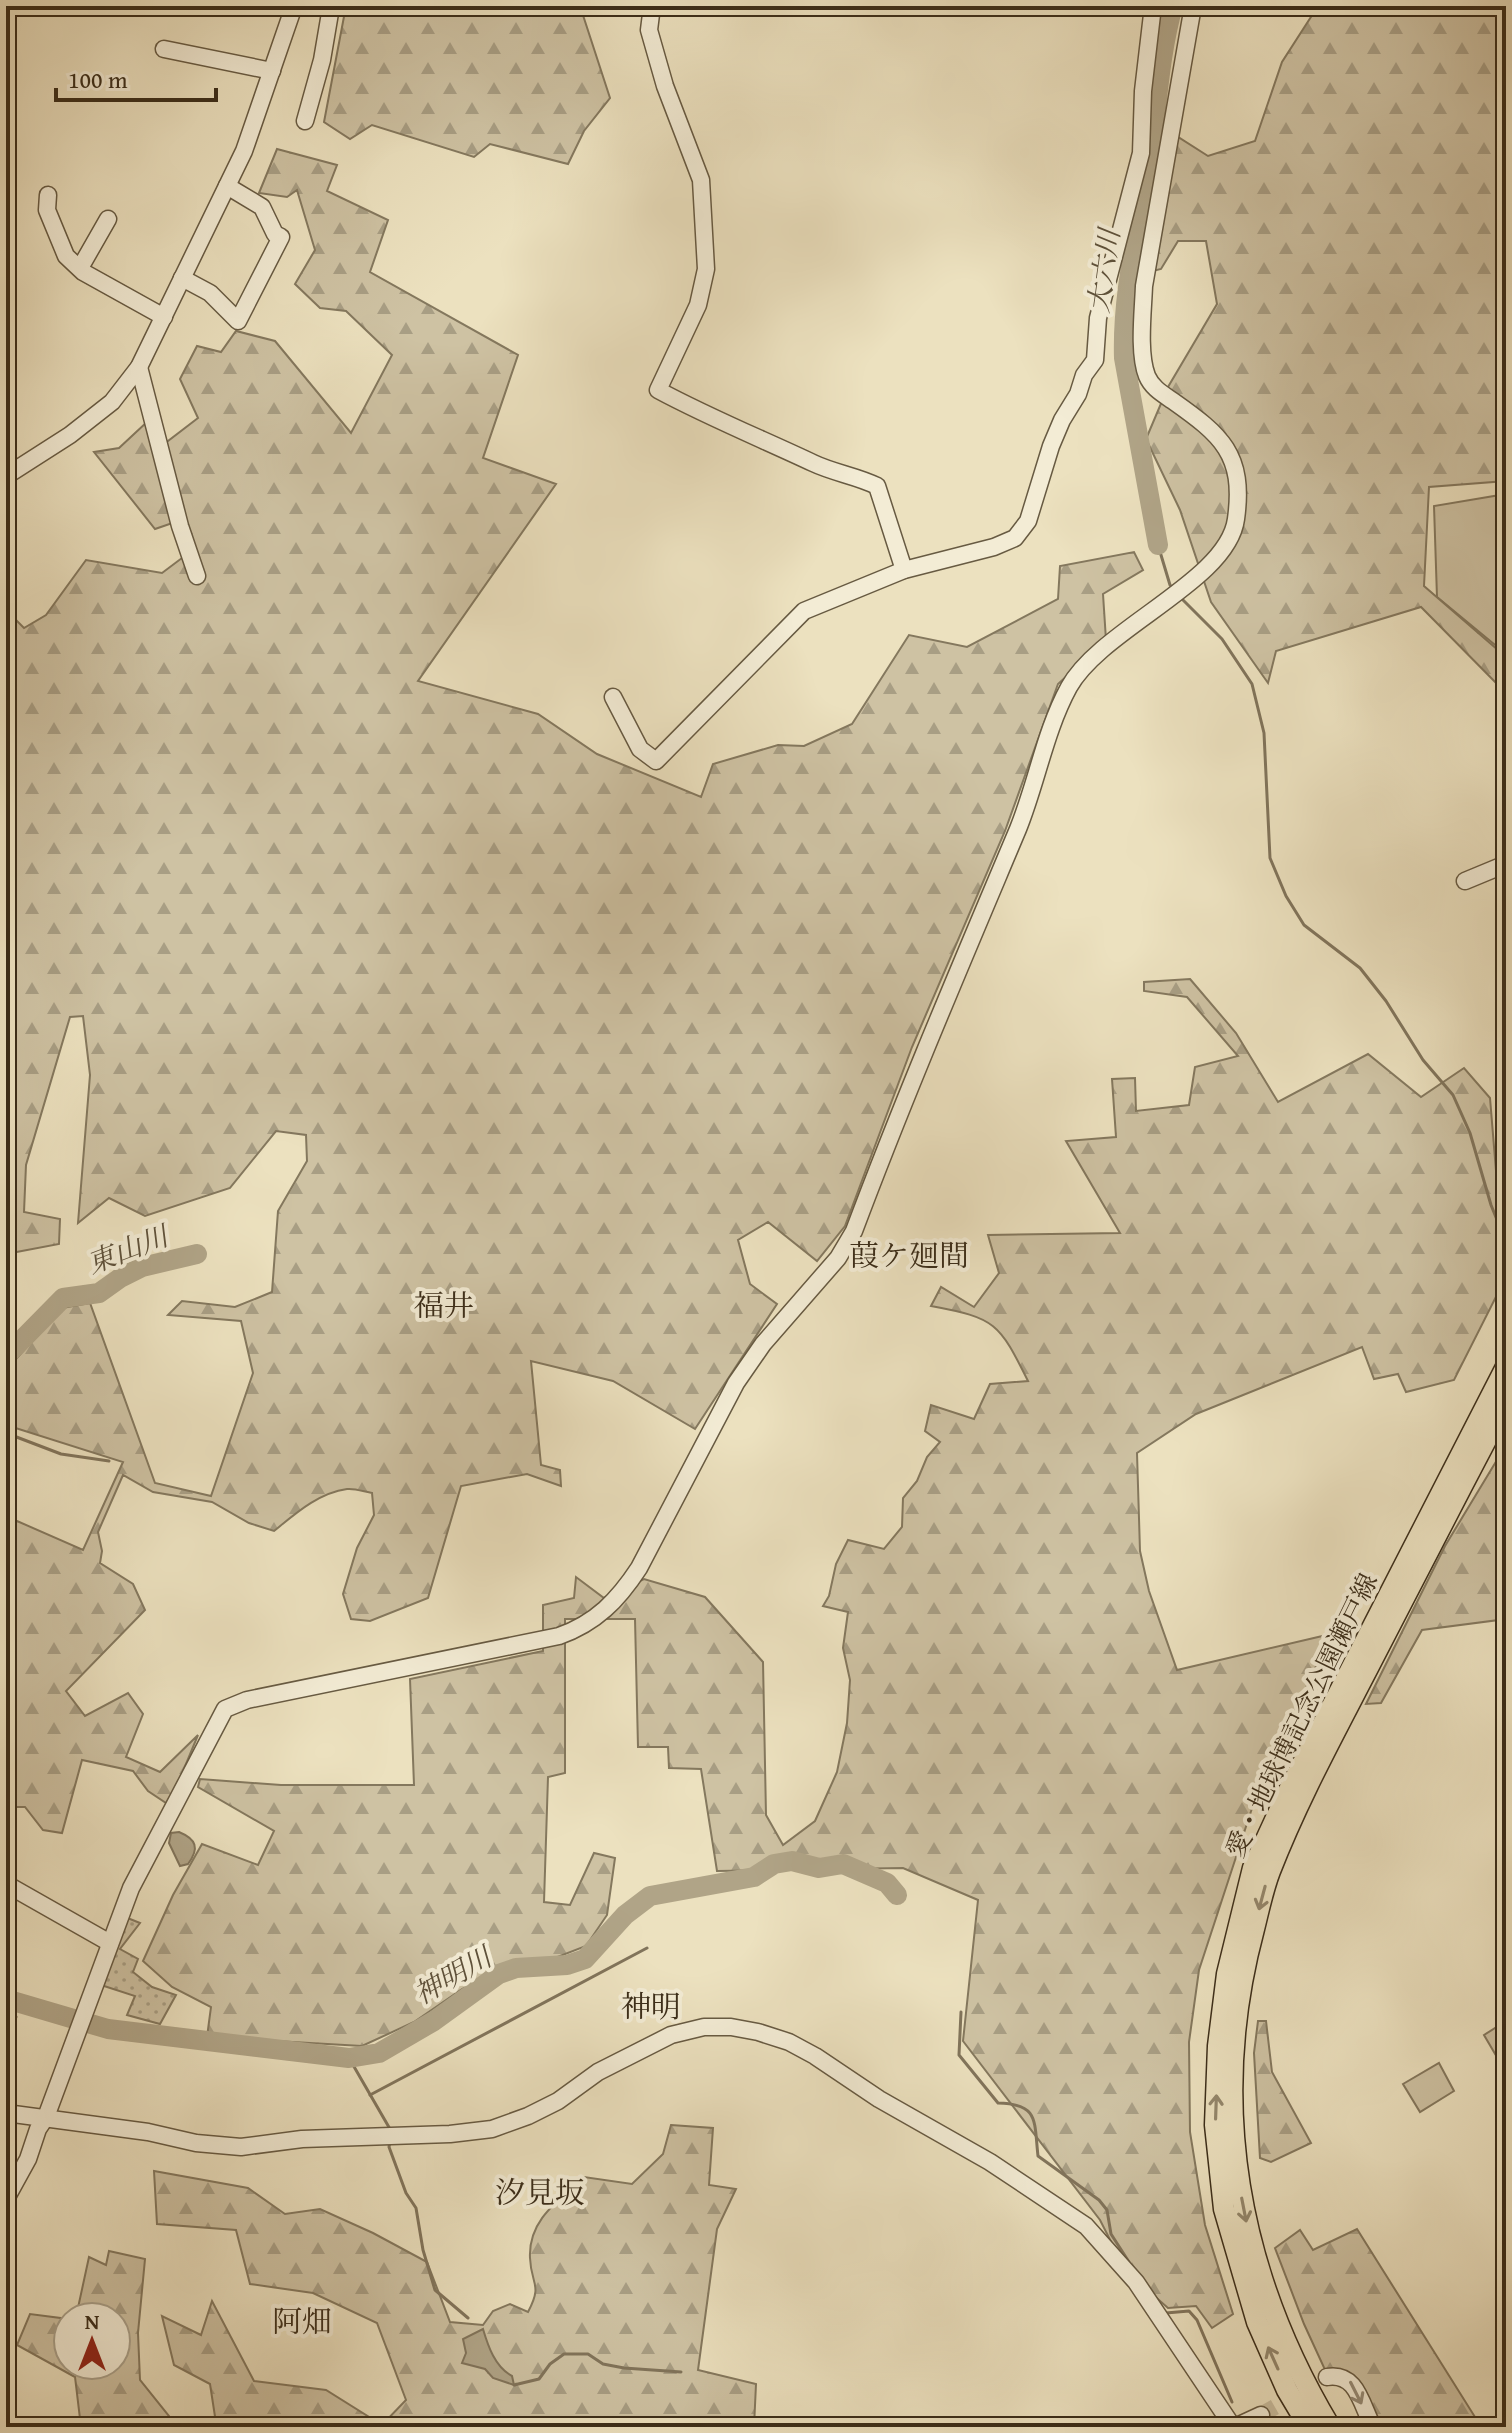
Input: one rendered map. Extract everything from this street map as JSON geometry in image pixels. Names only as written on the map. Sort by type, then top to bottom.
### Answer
[{"type":"main road","name":"愛・地球博記念公園瀬戸線","points":[[1309,2427],[1287,2390],[1257,2322],[1224,2209],[1215,2125],[1218,2046],[1227,1974],[1253,1868],[1288,1792],[1506,1367]]},
{"type":"main road","name":"愛・地球博記念公園瀬戸線","points":[[1330,2427],[1303,2382],[1277,2325],[1253,2254],[1235,2155],[1232,2119],[1232,2044],[1242,1974],[1268,1874],[1300,1800],[1506,1402]]},
{"type":"street","points":[[6,476],[70,435],[112,402],[139,367],[244,151],[294,6]]},
{"type":"street","points":[[305,121],[322,60],[330,13],[324,6]]},
{"type":"street","points":[[652,6],[649,30],[665,86],[701,180],[706,269],[698,305],[658,390],[751,437],[877,486],[904,570]]},
{"type":"street","points":[[613,697],[640,749],[656,761],[804,611],[904,570],[994,547],[1015,538],[1028,521],[1062,420],[1078,394],[1084,375],[1095,360],[1098,318],[1141,153],[1143,91],[1153,6]]},
{"type":"street","points":[[6,2199],[46,2117],[131,1888],[225,1709],[247,1700],[559,1636],[580,1629],[604,1612],[622,1593],[652,1544],[736,1383],[770,1334],[838,1258],[854,1231],[1025,812],[1057,713],[1070,686],[1083,666],[1131,624],[1193,579],[1224,549],[1236,522],[1237,485],[1229,449],[1209,427],[1156,389],[1147,376],[1142,326],[1144,286],[1193,6]]},
{"type":"street","points":[[164,49],[272,71]]},
{"type":"street","points":[[182,278],[210,293],[238,321],[281,237],[275,234],[262,207],[227,186]]},
{"type":"street","points":[[48,195],[47,210],[66,256],[80,268],[164,317]]},
{"type":"street","points":[[80,268],[108,219]]},
{"type":"street","points":[[139,367],[180,526],[197,576]]},
{"type":"street","points":[[1465,881],[1506,864]]},
{"type":"street","points":[[6,1884],[110,1943]]},
{"type":"street","points":[[6,2113],[148,2132],[196,2143],[241,2147],[302,2139],[450,2134],[492,2129],[548,2106],[598,2072],[671,2035],[704,2027],[731,2027],[758,2032],[789,2042],[815,2056],[879,2099],[990,2162],[1086,2226],[1136,2282],[1234,2427],[1261,2415]]},
{"type":"street","points":[[1327,2377],[1340,2375],[1348,2379],[1373,2427]]},
{"type":"green space","points":[[346,6],[580,6],[610,98],[584,131],[568,164],[490,144],[474,157],[372,125],[350,139],[324,122]]},
{"type":"green space","points":[[1318,6],[1506,6],[1506,481],[1429,487],[1424,586],[1506,657],[1506,693],[1421,607],[1276,651],[1268,683],[1211,602],[1180,510],[1146,439],[1168,387],[1217,304],[1206,241],[1178,241],[1161,269],[1153,271],[1178,137],[1208,156],[1255,141],[1282,62]]},
{"type":"green space","points":[[277,149],[337,165],[327,191],[388,220],[370,272],[518,355],[483,458],[556,484],[418,681],[538,714],[597,754],[701,797],[713,764],[778,745],[804,746],[852,724],[909,635],[967,647],[1058,599],[1060,566],[1134,552],[1143,570],[1103,594],[1106,640],[1058,684],[1005,831],[912,1047],[845,1226],[817,1261],[768,1222],[738,1240],[750,1284],[777,1304],[695,1429],[613,1381],[531,1361],[541,1465],[560,1470],[561,1486],[527,1474],[461,1486],[428,1598],[370,1621],[351,1619],[343,1594],[357,1548],[374,1515],[372,1493],[350,1489],[336,1491],[308,1505],[274,1531],[249,1523],[212,1502],[153,1492],[123,1475],[98,1532],[102,1551],[100,1563],[133,1584],[145,1610],[66,1691],[85,1716],[128,1693],[143,1714],[126,1757],[160,1772],[198,1735],[169,1805],[148,1791],[133,1771],[82,1760],[62,1833],[43,1830],[25,1807],[6,1807],[6,1533],[17,1521],[83,1550],[123,1462],[6,1425],[6,1370],[62,1308],[90,1303],[155,1483],[211,1496],[253,1373],[241,1321],[168,1315],[182,1301],[235,1307],[272,1292],[278,1211],[307,1161],[306,1135],[276,1131],[230,1188],[145,1216],[109,1198],[78,1223],[90,1075],[83,1016],[70,1017],[26,1165],[24,1212],[60,1219],[59,1244],[6,1254],[6,610],[24,628],[46,615],[86,560],[162,573],[194,549],[184,519],[155,529],[94,452],[119,448],[148,421],[164,444],[198,418],[180,379],[197,346],[221,352],[236,331],[275,341],[351,433],[392,355],[346,311],[320,308],[295,284],[315,250],[297,190],[287,197],[259,193]]},
{"type":"green space","points":[[1506,494],[1506,654],[1437,597],[1434,506]]},
{"type":"green space","points":[[1190,979],[1236,1033],[1278,1102],[1368,1054],[1421,1097],[1464,1068],[1490,1098],[1498,1195],[1506,1205],[1506,1277],[1454,1380],[1406,1392],[1398,1374],[1374,1379],[1362,1347],[1196,1414],[1137,1453],[1140,1551],[1149,1591],[1177,1670],[1331,1634],[1257,1793],[1199,1970],[1189,2042],[1190,2132],[1205,2225],[1233,2314],[1212,2328],[1196,2306],[1168,2308],[1126,2271],[1100,2220],[963,2041],[978,1900],[903,1868],[717,1871],[701,1769],[669,1768],[668,1747],[638,1747],[635,1619],[565,1619],[565,1773],[548,1777],[544,1902],[570,1905],[594,1853],[615,1858],[607,1915],[586,1946],[542,1963],[514,1962],[462,1989],[414,2022],[362,2046],[207,2037],[211,2007],[172,1987],[143,1961],[173,1895],[202,1844],[258,1865],[274,1831],[198,1787],[200,1779],[281,1785],[414,1785],[410,1679],[543,1651],[543,1605],[574,1598],[576,1577],[604,1598],[644,1579],[705,1597],[763,1662],[766,1815],[783,1845],[815,1821],[837,1772],[847,1723],[850,1680],[843,1648],[848,1612],[823,1606],[829,1596],[836,1564],[848,1540],[884,1549],[902,1527],[903,1498],[917,1481],[927,1457],[940,1442],[925,1431],[931,1405],[974,1419],[990,1384],[1028,1381],[1010,1346],[993,1326],[970,1315],[931,1306],[941,1287],[974,1307],[999,1273],[988,1235],[1120,1233],[1066,1141],[1116,1137],[1112,1079],[1135,1078],[1136,1111],[1189,1105],[1195,1067],[1238,1056],[1187,997],[1144,991],[1144,982]]},
{"type":"green space","points":[[1506,1445],[1506,1619],[1422,1630],[1381,1703],[1366,1704],[1445,1546]]},
{"type":"green space","points":[[120,1915],[140,1923],[120,1949],[138,1959],[133,1972],[152,1987],[176,1995],[160,2024],[127,2015],[135,1996],[95,1983]]},
{"type":"green space","points":[[1258,2021],[1266,2021],[1272,2072],[1311,2143],[1271,2162],[1260,2158],[1254,2053]]},
{"type":"green space","points":[[1506,2021],[1506,2060],[1501,2064],[1484,2035]]},
{"type":"green space","points":[[1439,2063],[1454,2091],[1420,2112],[1403,2084]]},
{"type":"green space","points":[[671,2125],[713,2128],[709,2185],[736,2189],[717,2229],[698,2370],[756,2384],[754,2427],[223,2427],[216,2423],[210,2384],[174,2365],[162,2316],[201,2335],[212,2301],[254,2381],[326,2390],[382,2425],[406,2400],[377,2323],[313,2293],[250,2284],[236,2230],[157,2224],[154,2171],[248,2188],[285,2214],[320,2209],[373,2233],[427,2262],[450,2322],[483,2325],[493,2311],[510,2304],[528,2312],[535,2296],[531,2245],[540,2222],[555,2203],[584,2177],[632,2184],[663,2154]]},
{"type":"green space","points":[[1357,2229],[1475,2417],[1465,2427],[1382,2427],[1355,2380],[1326,2372],[1275,2248],[1300,2230],[1313,2250]]},
{"type":"green space","points":[[109,2251],[145,2259],[138,2333],[140,2380],[169,2416],[162,2427],[81,2427],[75,2381],[132,2381],[132,2301],[79,2301],[89,2257],[106,2265]]},
{"type":"green space","points":[[30,2314],[52,2317],[52,2364],[17,2345]]},
{"type":"shaded area","points":[[179,1832],[192,1841],[195,1849],[188,1864],[180,1866],[169,1843],[171,1833]]},
{"type":"shaded area","points":[[483,2329],[493,2356],[512,2376],[514,2385],[493,2378],[485,2369],[462,2363],[466,2353],[463,2339]]},
{"type":"waterway","name":"大六川","points":[[1158,545],[1124,358],[1124,334],[1164,46],[1173,6]]},
{"type":"waterway","points":[[1158,545],[1174,589]]},
{"type":"waterway","points":[[1181,598],[1222,639],[1252,684],[1264,733],[1270,858],[1286,896],[1304,925],[1360,968],[1386,1001],[1423,1060],[1453,1095],[1470,1133],[1491,1205],[1506,1242]]},
{"type":"waterway","name":"東山川","points":[[6,1356],[63,1298],[99,1293],[142,1267],[197,1254]]},
{"type":"waterway","points":[[6,1433],[61,1454],[109,1461]]},
{"type":"waterway","name":"神明川","points":[[6,1999],[108,2029],[349,2058],[379,2053],[434,2021],[499,1974],[516,1968],[567,1965],[585,1959],[625,1915],[650,1896],[754,1877],[774,1864],[792,1861],[819,1868],[843,1864],[887,1883],[897,1895]]},
{"type":"waterway","points":[[370,2095],[647,1948]]},
{"type":"waterway","points":[[961,2012],[959,2055],[998,2103],[1028,2111],[1034,2124],[1038,2156],[1099,2200],[1107,2210],[1111,2234],[1129,2262]]},
{"type":"waterway","points":[[6,2041],[16,2017]]},
{"type":"waterway","points":[[349,2058],[390,2129]]},
{"type":"waterway","points":[[390,2141],[389,2147],[406,2193],[416,2208],[423,2250],[435,2290],[468,2318]]},
{"type":"waterway","points":[[1166,2313],[1189,2311],[1197,2320],[1232,2402]]},
{"type":"waterway","points":[[514,2385],[539,2379],[550,2364],[564,2354],[588,2354],[603,2364],[624,2368],[681,2372]]},
{"type":"tunnel","points":[[1261,2415],[1327,2377]]},
{"type":"district","name":"葭ケ廻間","points":[[909,1255]]},
{"type":"district","name":"福井","points":[[444,1305]]},
{"type":"district","name":"神明","points":[[651,2006]]},
{"type":"district","name":"汐見坂","points":[[540,2192]]},
{"type":"district","name":"阿畑","points":[[302,2321]]}]
